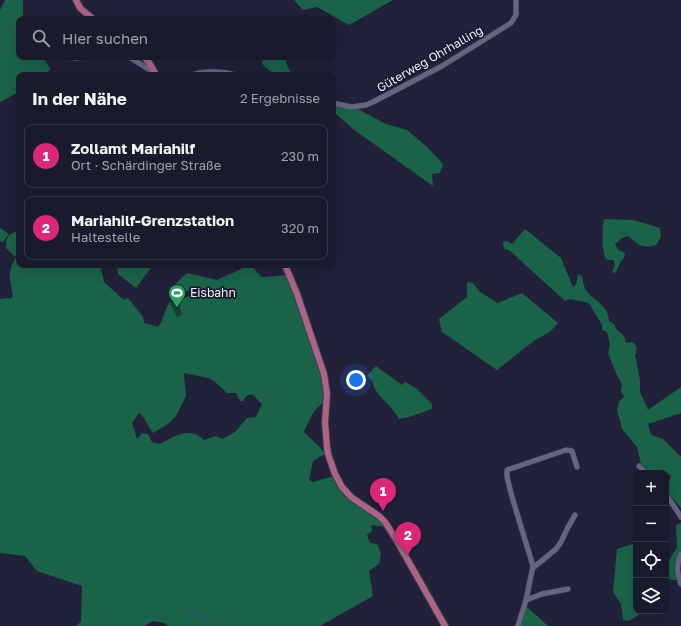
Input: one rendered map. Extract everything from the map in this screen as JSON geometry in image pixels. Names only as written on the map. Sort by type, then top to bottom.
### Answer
[{"type":"main road","points":[[76,0],[80,8],[89,16]]},
{"type":"main road","points":[[146,60],[155,72]]},
{"type":"main road","points":[[286,268],[297,294],[325,378],[327,394],[325,422],[328,454],[335,474],[346,492],[379,516],[388,526],[445,626]]},
{"type":"street","name":"Güterweg Ohrhalling","points":[[336,104],[351,108],[366,105],[442,66],[511,23],[516,15],[516,0]]},
{"type":"street","points":[[134,60],[155,72]]},
{"type":"street","points":[[203,72],[224,72]]},
{"type":"street","points":[[518,626],[526,600],[533,568],[507,477],[507,470],[566,450],[572,451],[577,467]]},
{"type":"street","points":[[639,466],[642,470]]},
{"type":"street","points":[[669,499],[681,517]]},
{"type":"street","points":[[533,568],[556,550],[575,515]]},
{"type":"street","points":[[681,554],[677,572],[681,584]]},
{"type":"street","points":[[526,600],[542,594],[568,589]]},
{"type":"green space","points":[[5,0],[23,0],[23,16],[16,16],[16,60],[45,60],[50,69],[48,72],[16,72],[16,94],[0,102],[0,10]]},
{"type":"green space","points":[[294,0],[393,0],[349,25],[336,18],[336,16],[333,16],[317,7],[303,10]]},
{"type":"green space","points":[[263,60],[285,60],[290,72],[271,72],[262,64]]},
{"type":"green space","points":[[336,104],[352,106],[386,124],[407,130],[426,146],[443,164],[440,173],[432,174],[433,186],[353,129],[336,114]]},
{"type":"green space","points":[[604,219],[634,220],[660,228],[661,237],[656,245],[647,247],[638,244],[628,236],[622,238],[615,244],[618,250],[625,253],[624,258],[615,273],[612,272],[615,264],[613,260],[607,260],[605,257],[602,234]]},
{"type":"green space","points":[[0,228],[9,234],[3,242],[0,241]]},
{"type":"green space","points":[[525,229],[561,258],[573,287],[576,284],[578,274],[582,276],[584,285],[588,292],[606,310],[609,321],[614,324],[617,330],[624,336],[626,343],[633,342],[637,348],[635,356],[640,380],[640,392],[648,410],[681,387],[681,413],[648,424],[651,435],[663,439],[681,457],[681,508],[669,493],[671,475],[669,475],[669,470],[647,470],[641,464],[637,447],[622,429],[617,410],[619,402],[624,397],[621,391],[622,385],[608,353],[610,345],[607,332],[602,330],[602,325],[589,303],[570,299],[565,301],[509,250],[504,249],[503,242],[507,241],[512,244]]},
{"type":"green space","points":[[16,232],[15,257],[6,248],[6,241],[10,235]]},
{"type":"green space","points":[[16,258],[16,268],[101,268],[104,282],[124,300],[128,298],[143,317],[144,323],[158,327],[170,302],[177,317],[182,315],[179,301],[195,293],[195,290],[180,292],[172,296],[167,292],[187,273],[217,280],[243,268],[253,268],[262,277],[288,275],[325,385],[323,403],[314,412],[304,432],[321,448],[325,454],[313,461],[309,480],[313,482],[334,476],[342,492],[363,507],[386,527],[371,525],[372,531],[367,535],[370,543],[377,544],[381,553],[379,564],[369,571],[373,596],[320,626],[168,626],[165,623],[153,621],[144,626],[77,626],[81,621],[82,586],[37,571],[25,556],[0,553],[0,299],[12,298],[13,295],[10,273],[12,264]],"holes":[[[184,373],[208,378],[214,381],[227,393],[236,393],[240,401],[243,401],[246,396],[252,394],[262,404],[256,417],[247,418],[235,432],[222,439],[216,436],[204,440],[198,436],[187,433],[160,444],[152,442],[148,434],[142,433],[137,439],[132,423],[139,413],[153,433],[168,424],[176,416],[186,396]]]},
{"type":"green space","points":[[117,268],[151,268],[136,288],[118,274]]},
{"type":"green space","points":[[467,282],[473,283],[480,292],[498,303],[522,293],[558,323],[550,332],[535,340],[497,370],[442,332],[439,319],[467,297]]},
{"type":"green space","name":"Eisbahn","points":[[176,300],[182,315],[177,317],[171,302]]},
{"type":"green space","points":[[376,366],[402,385],[405,382],[417,389],[432,404],[432,409],[399,419],[376,391],[372,380],[367,376]]},
{"type":"green space","points":[[681,523],[681,559],[678,564],[676,580],[671,580],[670,577],[669,580],[669,561],[677,547],[676,525]]},
{"type":"green space","points":[[633,544],[633,614],[640,614],[629,621],[623,620],[621,604],[613,592],[617,549]]},
{"type":"green space","points":[[525,605],[548,626],[519,626]]},
{"type":"waterway","points":[[185,610],[206,617],[212,626]]},
{"type":"place","name":"Eisbahn","points":[[177,308]]},
{"type":"place","name":"Zollamt Mariahilf","points":[[383,511]]},
{"type":"place","name":"Mariahilf-Grenzstation","points":[[408,555]]}]
